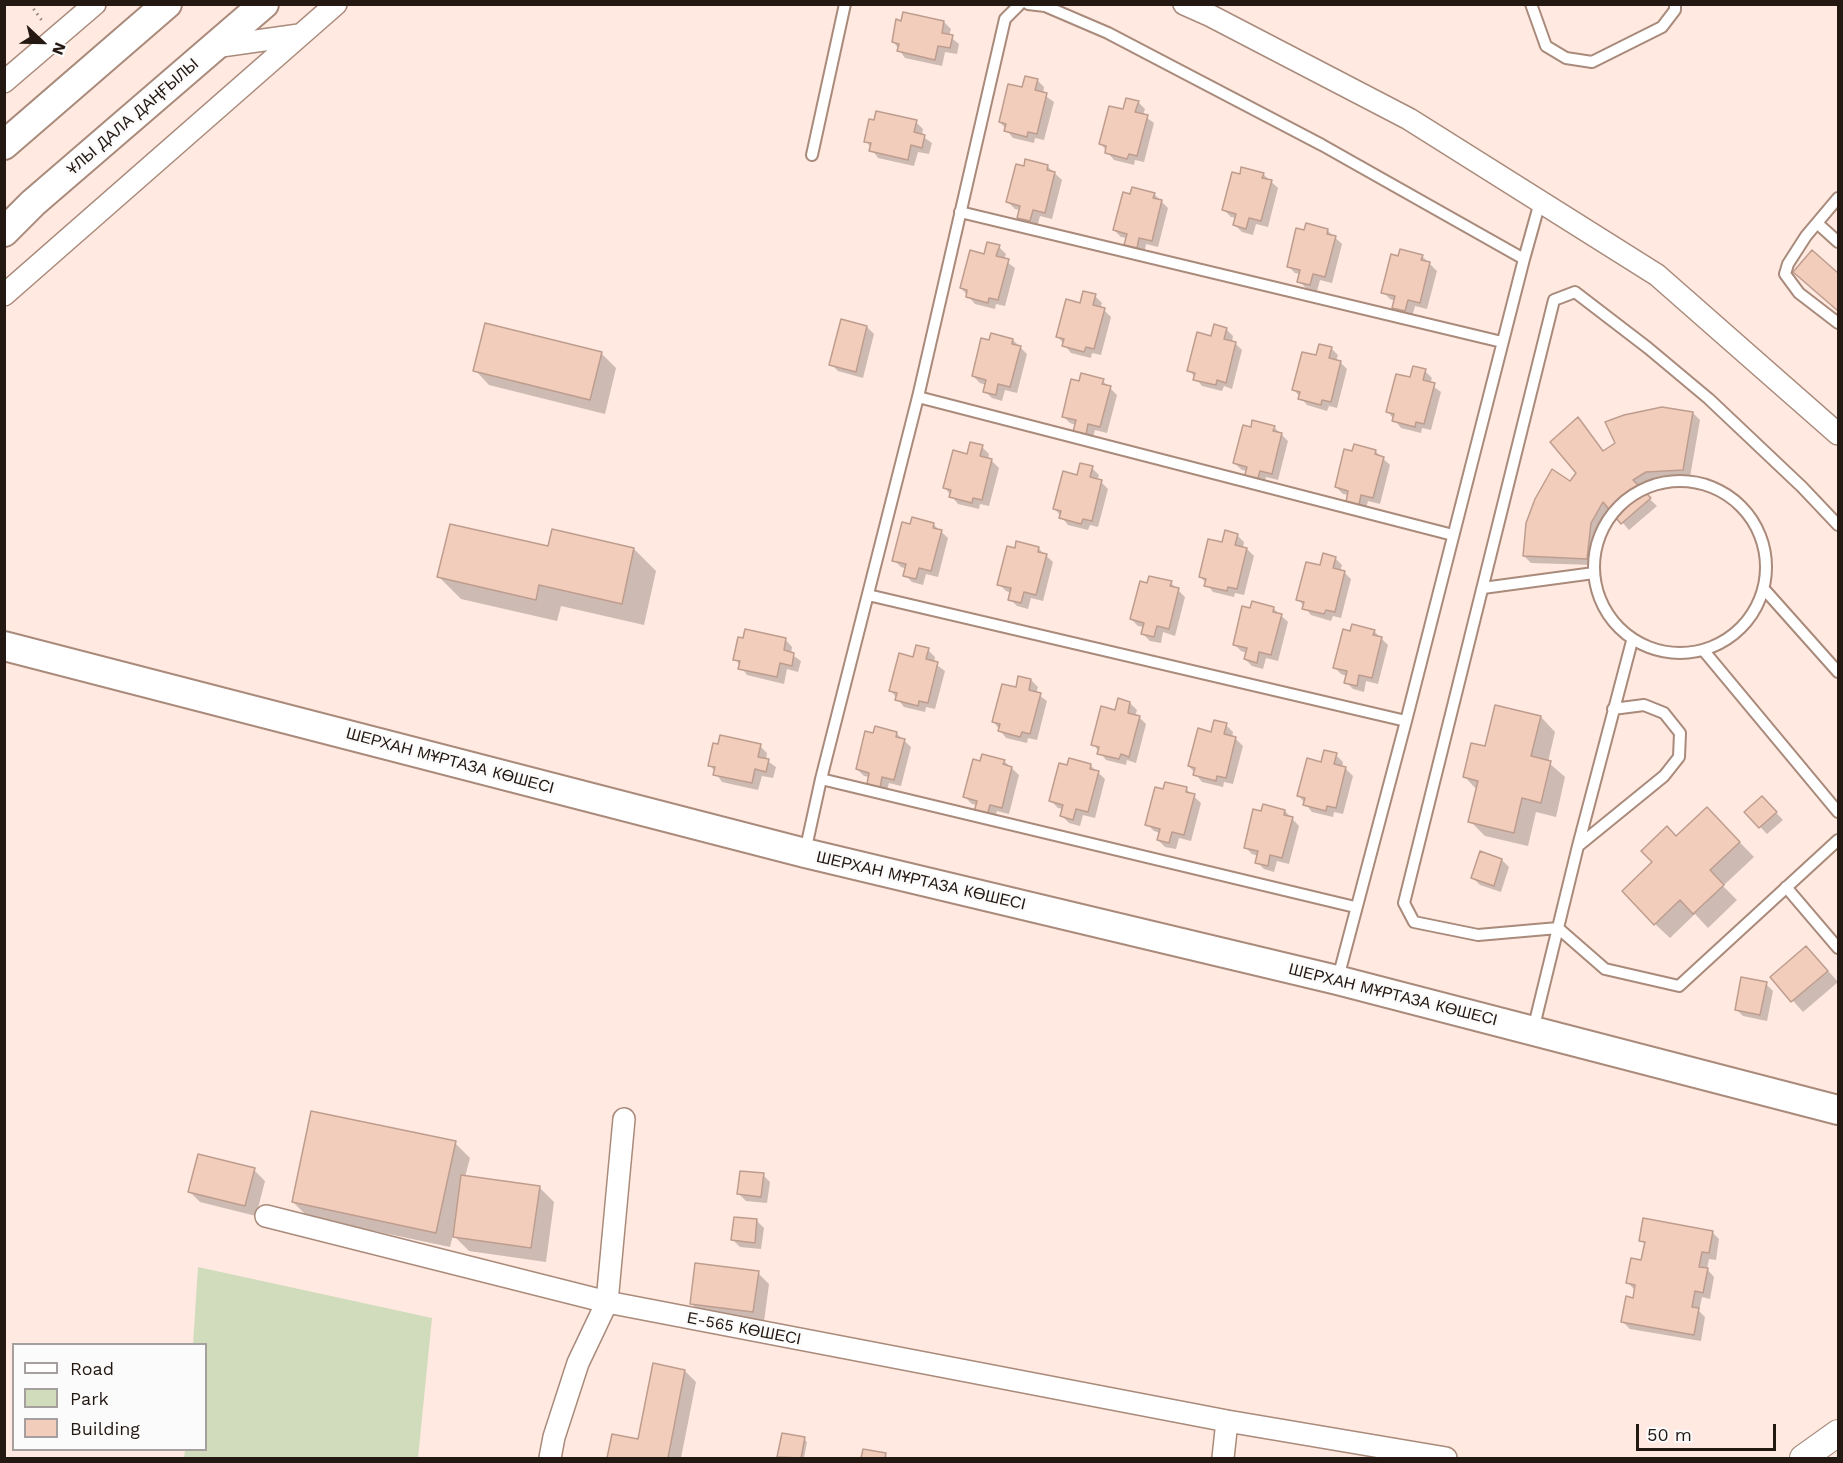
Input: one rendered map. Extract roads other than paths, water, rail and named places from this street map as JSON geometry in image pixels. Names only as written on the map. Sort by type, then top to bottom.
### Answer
[{"type":"main road","points":[[4,146],[167,4]]},
{"type":"main road","name":"ҰЛЫ ДАЛА ДАҢҒЫЛЫ","points":[[4,232],[33,203],[264,4]]},
{"type":"main road","name":"ШЕРХАН МҰРТАЗА КӨШЕСІ","points":[[4,646],[805,854],[1337,980],[1839,1110]]},
{"type":"street","points":[[4,82],[95,4]]},
{"type":"street","points":[[4,295],[336,4]]},
{"type":"street","points":[[1184,4],[1409,119],[1657,275],[1839,434]]},
{"type":"street","points":[[214,46],[299,35]]},
{"type":"street","points":[[550,1458],[554,1437],[578,1363],[607,1302],[624,1119]]},
{"type":"street","name":"Е-565 КӨШЕСІ","points":[[266,1216],[607,1302],[1227,1421],[1446,1458]]},
{"type":"street","points":[[1223,1458],[1227,1421]]},
{"type":"street","points":[[1803,1458],[1839,1432]]},
{"type":"lane","points":[[812,155],[844,4]]},
{"type":"lane","points":[[805,854],[821,778],[918,397],[1005,19],[1020,4]]},
{"type":"lane","points":[[1028,4],[1045,6],[1108,33],[1322,145],[1524,259]]},
{"type":"lane","points":[[1531,4],[1546,46],[1566,58],[1592,62],[1662,27],[1675,10],[1675,4]]},
{"type":"lane","points":[[1839,198],[1806,236],[1788,264],[1785,274],[1799,293],[1839,323]]},
{"type":"lane","points":[[1337,980],[1540,202]]},
{"type":"lane","points":[[960,212],[1502,342]]},
{"type":"lane","points":[[1816,223],[1839,242]]},
{"type":"lane","points":[[1839,525],[1803,487],[1709,399],[1648,348],[1575,292],[1554,300],[1404,903],[1414,922],[1478,935],[1558,928],[1605,969],[1679,986],[1839,840]]},
{"type":"lane","points":[[918,397],[1454,536]]},
{"type":"lane","points":[[1692,482],[1720,490],[1743,508],[1759,532],[1766,560],[1764,590],[1751,616],[1731,638],[1704,651],[1680,654],[1657,651],[1632,640],[1613,622],[1599,596],[1594,573],[1599,538],[1609,517],[1624,500],[1643,488],[1662,483],[1692,482]]},
{"type":"lane","points":[[1482,588],[1594,573]]},
{"type":"lane","points":[[1764,590],[1839,672]]},
{"type":"lane","points":[[868,595],[1406,721]]},
{"type":"lane","points":[[1533,1031],[1632,640]]},
{"type":"lane","points":[[1704,651],[1839,812]]},
{"type":"lane","points":[[1578,846],[1664,776],[1679,757],[1680,733],[1664,713],[1644,705],[1613,709]]},
{"type":"lane","points":[[821,778],[1355,907]]},
{"type":"lane","points":[[1786,887],[1839,948]]}]
